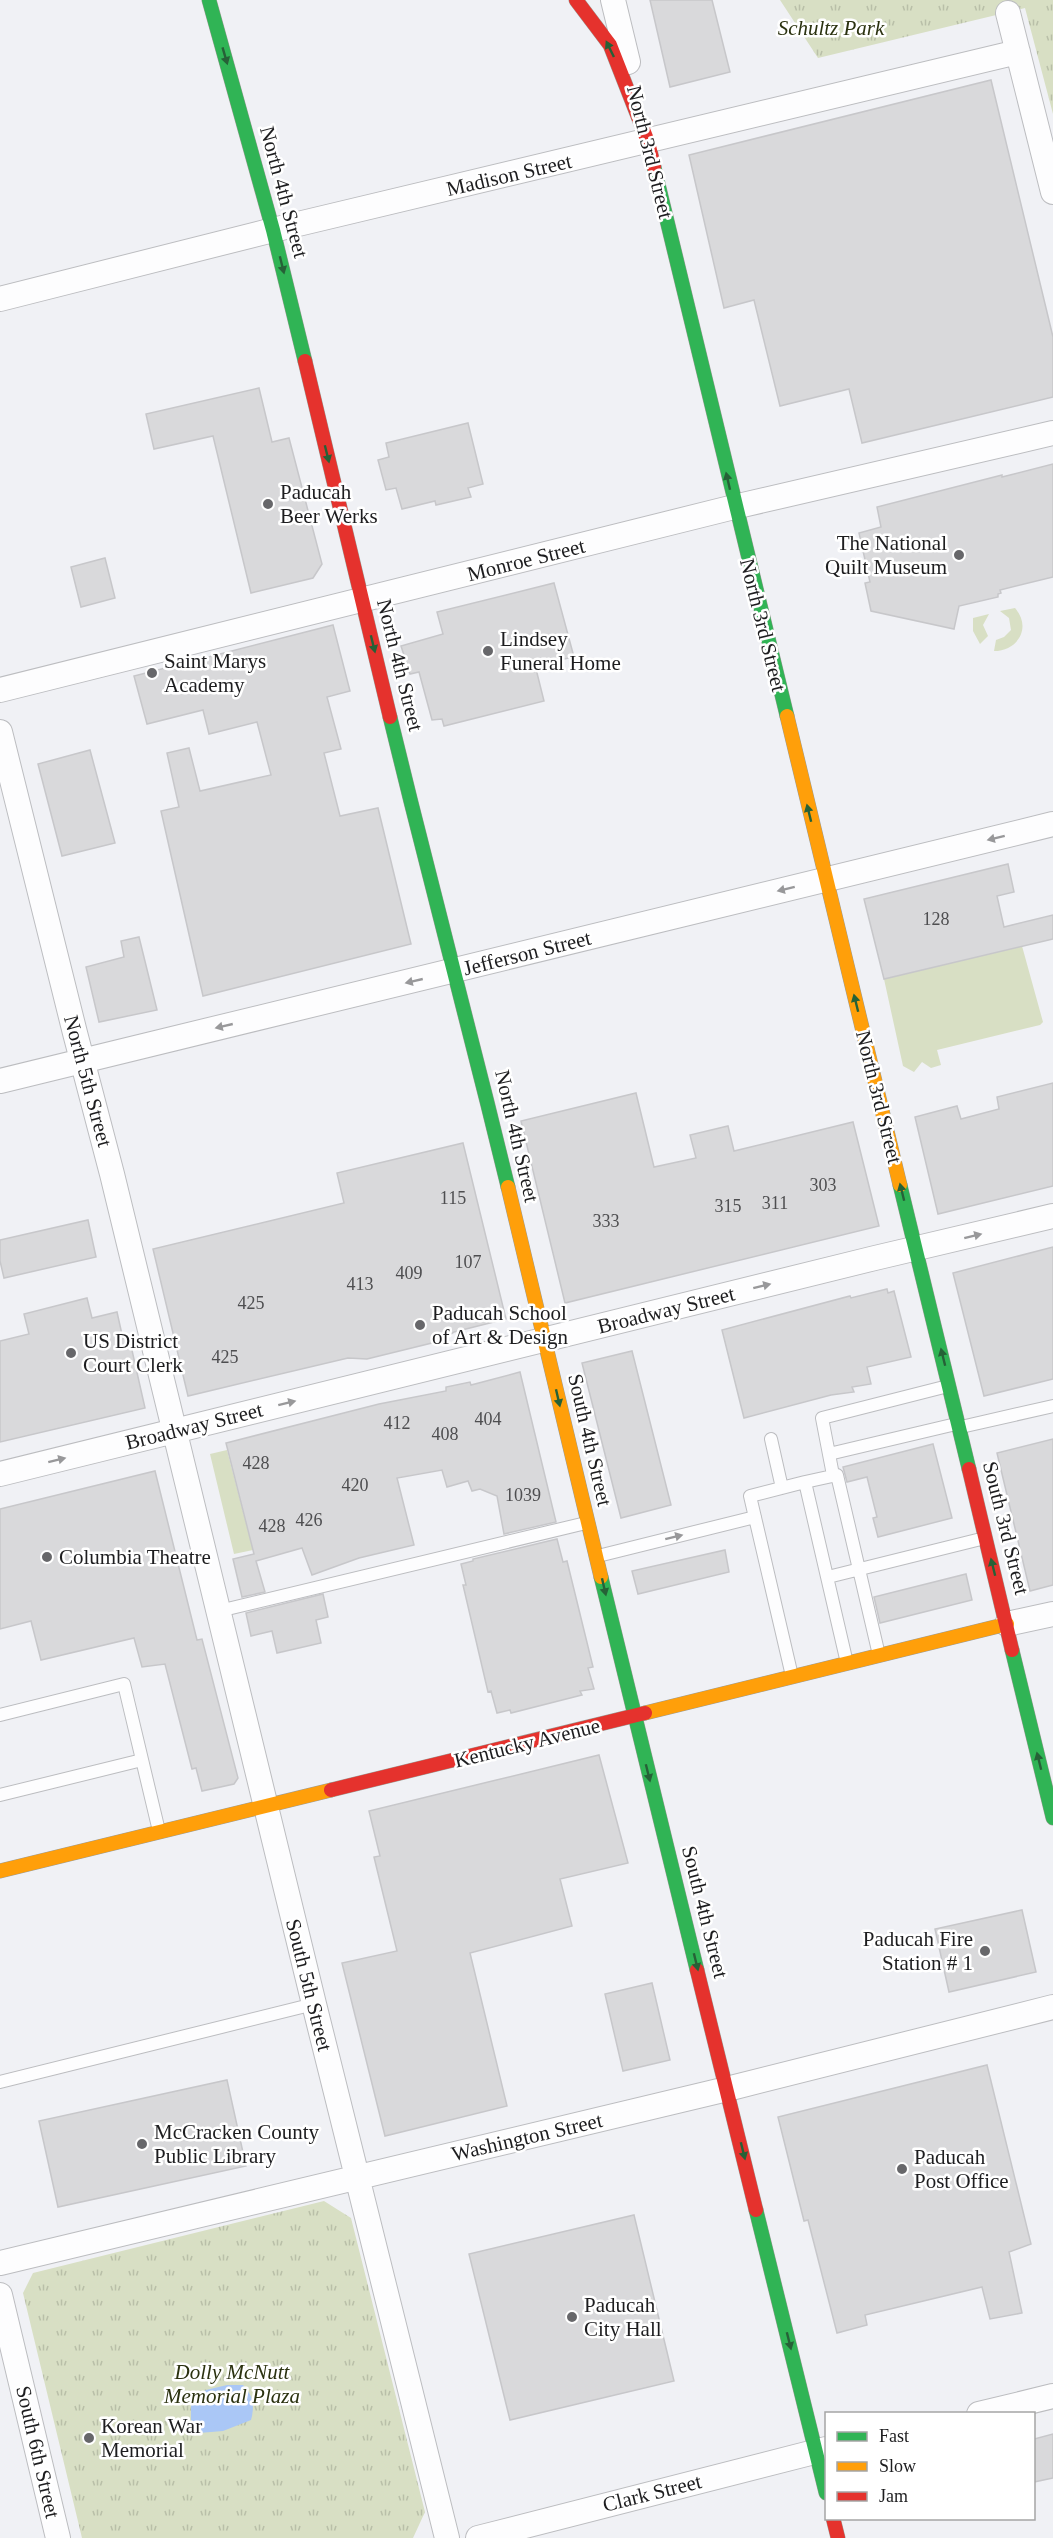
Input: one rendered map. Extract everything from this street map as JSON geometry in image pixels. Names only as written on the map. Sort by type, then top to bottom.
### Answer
[{"type":"main road","name":"North 4th Street","points":[[209,0],[273,230],[545,1341]]},
{"type":"main road","points":[[576,0],[610,45],[648,142]]},
{"type":"main road","name":"North 3rd Street","points":[[648,142],[734,507],[916,1249]]},
{"type":"main road","name":"South 3rd Street","points":[[916,1249],[1053,1818]]},
{"type":"main road","name":"South 4th Street","points":[[545,1341],[634,1716],[727,2089],[821,2450],[825,2484]]},
{"type":"main road","name":"Kentucky Avenue","points":[[0,1871],[1007,1624]]},
{"type":"main road","points":[[834,2520],[838,2538]]},
{"type":"street","name":"North 3rd Street","points":[[613,0],[648,142]]},
{"type":"street","points":[[1006,7],[1053,192]]},
{"type":"street","name":"Madison Street","points":[[0,299],[273,230],[1018,52]]},
{"type":"street","name":"Monroe Street","points":[[0,690],[734,507],[1053,433]]},
{"type":"street","name":"North 5th Street","points":[[0,732],[175,1430]]},
{"type":"street","name":"Jefferson Street","points":[[0,1080],[1053,824]]},
{"type":"street","name":"Broadway Street","points":[[0,1474],[1053,1216]]},
{"type":"street","name":"South 5th Street","points":[[175,1430],[314,2004],[447,2538]]},
{"type":"street","name":"Kentucky Avenue","points":[[1007,1624],[1053,1614]]},
{"type":"street","name":"Washington Street","points":[[0,2263],[727,2089],[1053,2007]]},
{"type":"street","name":"South 6th Street","points":[[0,2295],[58,2538]]},
{"type":"street","points":[[987,2412],[1053,2396]]},
{"type":"street","name":"Clark Street","points":[[478,2538],[821,2450]]},
{"type":"lane","points":[[833,1475],[822,1418],[950,1386]]},
{"type":"lane","points":[[829,1454],[1053,1406]]},
{"type":"lane","points":[[771,1439],[782,1488]]},
{"type":"lane","points":[[792,1677],[750,1496],[833,1475],[837,1475],[880,1656]]},
{"type":"lane","points":[[805,1482],[847,1664]]},
{"type":"lane","points":[[597,1556],[755,1517]]},
{"type":"lane","points":[[219,1611],[588,1522]]},
{"type":"lane","points":[[828,1577],[986,1538]]},
{"type":"lane","points":[[0,1715],[124,1684],[160,1832]]},
{"type":"lane","points":[[0,1795],[142,1760]]},
{"type":"lane","points":[[0,2082],[314,2004]]},
{"type":"green space","name":"Schultz Park","points":[[780,0],[1053,0],[1053,114],[1025,8],[818,58]]},
{"type":"green space","points":[[1015,608],[1022,623],[1020,637],[1010,647],[994,651],[996,640],[1004,637],[1011,630],[1009,618],[1000,611]]},
{"type":"green space","points":[[989,614],[983,625],[988,636],[980,644],[973,631],[973,618]]},
{"type":"green space","points":[[1022,946],[1043,1022],[1040,1025],[937,1050],[941,1065],[931,1068],[922,1062],[914,1072],[903,1066],[884,979]]},
{"type":"green space","points":[[227,1450],[253,1550],[234,1554],[210,1454]]},
{"type":"green space","name":"Dolly McNutt Memorial Plaza","points":[[324,2201],[351,2218],[425,2512],[413,2538],[82,2538],[23,2293],[33,2273]]},
{"type":"water","points":[[227,2385],[243,2385],[249,2393],[253,2410],[251,2420],[223,2431],[199,2433],[191,2420],[191,2398],[206,2390]]},
{"type":"building","points":[[650,0],[712,0],[730,72],[670,87]]},
{"type":"building","points":[[991,80],[1053,337],[1053,397],[862,443],[849,389],[780,406],[754,300],[724,308],[689,155]]},
{"type":"building","name":"Paducah Beer Werks","points":[[259,388],[272,442],[289,438],[322,564],[313,578],[251,593],[213,436],[154,449],[146,414]]},
{"type":"building","points":[[468,423],[483,484],[468,488],[471,497],[436,505],[435,501],[402,509],[396,488],[386,490],[378,460],[389,457],[386,443]]},
{"type":"building","name":"The National Quilt Museum","points":[[1053,464],[1053,577],[1000,590],[998,597],[959,606],[954,629],[871,611],[865,583],[870,582],[859,533],[881,527],[877,507]]},
{"type":"building","points":[[105,558],[115,598],[81,607],[71,567]]},
{"type":"building","name":"Lindsey Funeral Home","points":[[554,583],[574,657],[535,665],[544,701],[444,726],[442,719],[432,720],[419,672],[410,674],[401,646],[443,634],[437,612]]},
{"type":"building","points":[[333,625],[350,691],[327,697],[341,749],[324,753],[340,816],[378,808],[411,944],[203,996],[161,811],[179,807],[167,753],[189,748],[200,791],[271,775],[257,722],[209,734],[203,710],[147,724],[134,676]]},
{"type":"building","points":[[90,750],[115,843],[62,856],[38,764]]},
{"type":"building","points":[[1008,864],[1014,892],[997,896],[1004,927],[1053,915],[1053,939],[884,979],[864,899]]},
{"type":"building","points":[[139,937],[157,1010],[99,1022],[86,967],[124,957],[121,941]]},
{"type":"building","points":[[1053,1083],[1053,1186],[938,1214],[915,1117],[957,1106],[961,1119],[999,1109],[997,1097]]},
{"type":"building","points":[[636,1093],[654,1167],[696,1158],[690,1135],[728,1126],[734,1151],[853,1122],[879,1226],[565,1303],[521,1121]]},
{"type":"building","points":[[463,1143],[506,1319],[454,1332],[440,1341],[367,1359],[348,1358],[188,1396],[153,1249],[344,1203],[337,1173]]},
{"type":"building","points":[[88,1220],[96,1257],[4,1278],[0,1261],[0,1240]]},
{"type":"building","points":[[1053,1247],[1053,1379],[984,1396],[953,1273]]},
{"type":"building","points":[[887,1289],[888,1293],[894,1291],[911,1357],[867,1367],[871,1384],[852,1387],[854,1392],[831,1395],[744,1418],[722,1330],[850,1296],[851,1298]]},
{"type":"building","name":"US District Court Clerk","points":[[87,1298],[92,1318],[117,1312],[123,1339],[129,1337],[145,1408],[0,1442],[0,1341],[29,1334],[24,1314]]},
{"type":"building","points":[[632,1351],[671,1505],[621,1518],[582,1363]]},
{"type":"building","points":[[520,1372],[556,1522],[504,1534],[497,1496],[480,1489],[472,1491],[468,1481],[447,1487],[442,1470],[397,1478],[414,1545],[359,1558],[312,1575],[302,1548],[256,1561],[265,1592],[242,1597],[233,1559],[254,1554],[226,1443],[379,1404],[446,1391],[446,1387],[470,1382],[471,1385]]},
{"type":"building","points":[[1053,1439],[1053,1585],[1030,1591],[997,1453]]},
{"type":"building","points":[[933,1444],[952,1518],[878,1537],[873,1518],[877,1517],[867,1477],[847,1482],[843,1467]]},
{"type":"building","points":[[155,1471],[197,1640],[202,1639],[238,1778],[234,1784],[202,1791],[196,1768],[192,1769],[165,1664],[142,1667],[134,1638],[41,1660],[31,1621],[0,1629],[0,1509]]},
{"type":"building","points":[[557,1539],[563,1562],[567,1561],[593,1667],[588,1668],[594,1689],[580,1691],[582,1695],[511,1713],[510,1710],[497,1713],[491,1691],[488,1692],[463,1585],[466,1585],[461,1564],[473,1561],[473,1559]]},
{"type":"building","points":[[725,1550],[729,1572],[638,1594],[632,1571]]},
{"type":"building","points":[[966,1574],[972,1600],[880,1623],[874,1597]]},
{"type":"building","points":[[323,1594],[328,1617],[316,1620],[321,1643],[277,1653],[272,1631],[251,1636],[246,1613]]},
{"type":"building","points":[[599,1755],[628,1863],[560,1879],[572,1926],[470,1953],[507,2106],[385,2136],[342,1963],[397,1951],[374,1857],[380,1856],[369,1811]]},
{"type":"building","name":"Paducah Fire Station # 1","points":[[1022,1910],[1036,1972],[949,1992],[935,1929]]},
{"type":"building","points":[[652,1983],[670,2060],[623,2071],[605,1994]]},
{"type":"building","name":"Paducah Post Office","points":[[987,2065],[1031,2244],[1009,2252],[1022,2313],[990,2319],[982,2287],[865,2315],[867,2325],[837,2333],[808,2220],[804,2221],[778,2117]]},
{"type":"building","name":"McCracken County Public Library","points":[[227,2080],[246,2166],[58,2207],[39,2121]]},
{"type":"building","name":"Paducah City Hall","points":[[634,2215],[674,2381],[510,2420],[469,2254]]},
{"type":"building","points":[[1053,2434],[1053,2478],[1035,2482],[1035,2439]]},
{"type":"traffic: fast","points":[[209,0],[273,230],[305,361]]},
{"type":"traffic: fast","points":[[654,167],[787,716]]},
{"type":"traffic: fast","points":[[390,717],[508,1187]]},
{"type":"traffic: fast","points":[[900,1185],[969,1469]]},
{"type":"traffic: fast","points":[[601,1577],[697,1970]]},
{"type":"traffic: fast","points":[[1012,1650],[1053,1818]]},
{"type":"traffic: fast","points":[[756,2210],[825,2489]]},
{"type":"traffic: slow","points":[[787,716],[900,1185]]},
{"type":"traffic: slow","points":[[508,1187],[601,1577]]},
{"type":"traffic: slow","points":[[645,1713],[1007,1624]]},
{"type":"traffic: slow","points":[[0,1871],[331,1790]]},
{"type":"traffic: jam","points":[[576,0],[610,45],[648,142],[654,167]]},
{"type":"traffic: jam","points":[[305,361],[390,717]]},
{"type":"traffic: jam","points":[[969,1469],[1012,1650]]},
{"type":"traffic: jam","points":[[331,1790],[645,1713]]},
{"type":"traffic: jam","points":[[697,1970],[756,2210]]},
{"type":"traffic: jam","points":[[834,2520],[838,2538]]},
{"type":"place","name":"Paducah Beer Werks","points":[[268,504]]},
{"type":"place","name":"The National Quilt Museum","points":[[959,555]]},
{"type":"place","name":"Lindsey Funeral Home","points":[[488,651]]},
{"type":"place","name":"Saint Marys Academy","points":[[152,673]]},
{"type":"place","name":"Paducah School of Art & Design","points":[[420,1325]]},
{"type":"place","name":"US District Court Clerk","points":[[71,1353]]},
{"type":"place","name":"Columbia Theatre","points":[[47,1557]]},
{"type":"place","name":"Paducah Fire Station # 1","points":[[985,1951]]},
{"type":"place","name":"McCracken County Public Library","points":[[142,2144]]},
{"type":"place","name":"Paducah Post Office","points":[[902,2169]]},
{"type":"place","name":"Paducah City Hall","points":[[572,2317]]},
{"type":"place","name":"Korean War Memorial","points":[[89,2438]]}]
